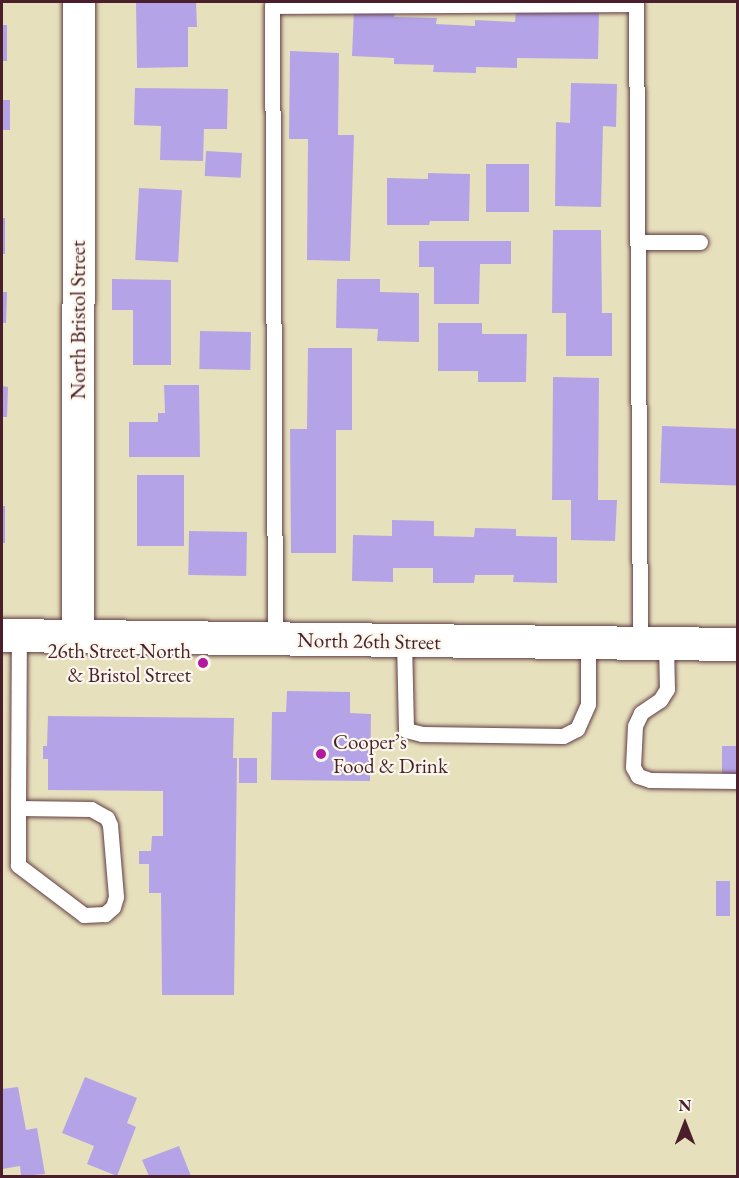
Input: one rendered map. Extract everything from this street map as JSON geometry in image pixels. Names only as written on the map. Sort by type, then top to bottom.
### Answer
[{"type":"street","name":"North Bristol Street","points":[[78,638],[79,2]]},
{"type":"street","name":"North 26th Street","points":[[10,635],[78,638],[738,644]]},
{"type":"lane","points":[[275,640],[272,6],[636,4],[638,242],[653,643],[667,689],[660,700],[641,713],[635,726],[633,767],[638,776],[650,780],[738,781]]},
{"type":"lane","points":[[638,242],[700,242]]},
{"type":"lane","points":[[10,635],[18,808],[18,865],[84,915],[105,914],[113,908],[116,897],[110,825],[107,818],[91,809],[18,808]]},
{"type":"lane","points":[[404,641],[406,730],[422,734],[563,736],[577,729],[588,704],[588,643]]},
{"type":"building","points":[[136,2],[196,2],[197,27],[188,27],[188,67],[137,68]]},
{"type":"building","points":[[354,9],[395,11],[394,17],[437,18],[436,24],[475,26],[475,20],[515,22],[516,12],[599,13],[598,59],[517,58],[517,68],[476,67],[476,73],[433,72],[434,65],[394,64],[394,58],[352,56]]},
{"type":"building","points":[[2,25],[7,25],[7,61],[2,61]]},
{"type":"building","points":[[290,51],[339,53],[338,135],[354,135],[350,261],[307,260],[308,139],[289,139]]},
{"type":"building","points":[[571,83],[617,84],[616,127],[603,126],[601,207],[555,206],[556,122],[570,123]]},
{"type":"building","points":[[135,88],[228,89],[227,129],[204,129],[203,161],[160,160],[161,126],[134,125]]},
{"type":"building","points":[[2,100],[10,100],[10,130],[2,130]]},
{"type":"building","points":[[206,151],[242,153],[241,178],[205,176]]},
{"type":"building","points":[[486,164],[529,164],[529,212],[486,212]]},
{"type":"building","points":[[428,173],[470,174],[469,221],[430,221],[429,225],[387,225],[387,178],[428,179]]},
{"type":"building","points":[[139,188],[182,190],[178,262],[135,260]]},
{"type":"building","points":[[2,218],[5,218],[5,254],[2,254]]},
{"type":"building","points":[[553,230],[601,230],[602,313],[612,313],[612,356],[566,356],[566,313],[552,313]]},
{"type":"building","points":[[419,241],[511,241],[511,264],[480,264],[479,304],[434,304],[434,267],[419,267]]},
{"type":"building","points":[[112,279],[171,280],[171,365],[133,365],[133,310],[112,310]]},
{"type":"building","points":[[337,279],[380,279],[380,292],[419,293],[419,342],[377,341],[378,329],[336,328]]},
{"type":"building","points":[[2,292],[7,292],[6,323],[2,323]]},
{"type":"building","points":[[438,323],[482,323],[482,334],[527,334],[526,382],[478,382],[478,371],[438,371]]},
{"type":"building","points":[[200,331],[251,332],[250,370],[199,369]]},
{"type":"building","points":[[308,348],[352,348],[352,430],[336,430],[336,553],[291,553],[290,429],[307,429]]},
{"type":"building","points":[[553,377],[599,378],[598,500],[617,500],[615,541],[571,540],[571,500],[552,500]]},
{"type":"building","points":[[164,385],[199,385],[200,457],[129,457],[129,422],[158,422],[158,413],[165,413]]},
{"type":"building","points":[[2,386],[8,387],[7,417],[2,417]]},
{"type":"building","points":[[662,426],[738,429],[736,486],[660,483]]},
{"type":"building","points":[[137,475],[184,475],[184,546],[137,546]]},
{"type":"building","points":[[2,506],[5,506],[5,543],[2,543]]},
{"type":"building","points":[[392,520],[434,521],[434,536],[474,537],[475,528],[516,529],[516,536],[557,537],[557,583],[513,582],[514,575],[475,575],[474,583],[433,583],[433,568],[393,568],[393,582],[352,581],[353,535],[392,536]]},
{"type":"building","points":[[189,531],[247,532],[246,576],[188,575]]},
{"type":"building","name":"Cooper’s Food & Drink","points":[[287,691],[350,692],[350,713],[371,714],[370,781],[271,780],[272,712],[286,712]]},
{"type":"building","points":[[48,716],[234,718],[233,758],[237,758],[234,995],[162,995],[161,893],[149,893],[149,864],[139,864],[139,851],[151,851],[152,836],[163,836],[163,791],[48,790],[48,759],[43,759],[43,746],[47,746]]},
{"type":"building","points":[[722,746],[738,746],[738,776],[722,776]]},
{"type":"building","points":[[239,758],[257,758],[257,783],[239,783]]},
{"type":"building","points":[[716,881],[730,881],[730,916],[716,916]]},
{"type":"building","points":[[85,1077],[137,1098],[127,1123],[136,1127],[117,1176],[87,1164],[94,1146],[62,1133]]},
{"type":"building","points":[[18,1087],[26,1130],[37,1128],[45,1174],[21,1176],[20,1166],[2,1169],[2,1089]]},
{"type":"building","points":[[179,1146],[191,1176],[149,1176],[142,1160]]},
{"type":"place","name":"26th Street North & Bristol Street","points":[[203,663]]},
{"type":"place","name":"Cooper’s Food & Drink","points":[[321,754]]}]
